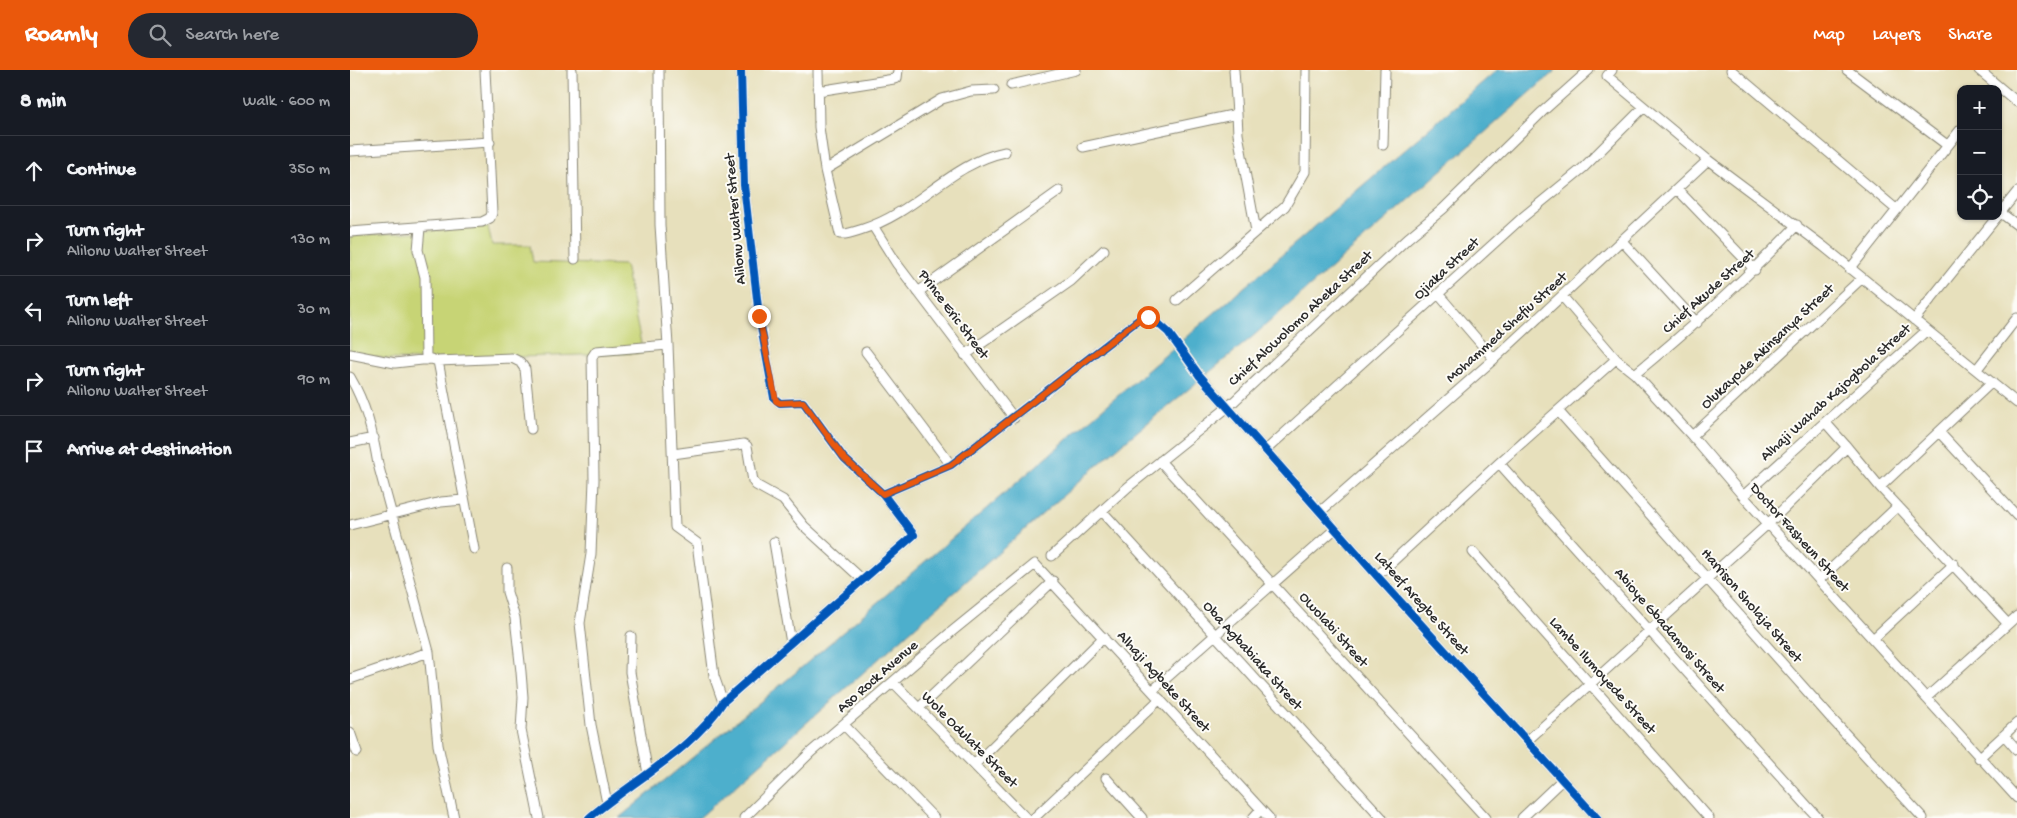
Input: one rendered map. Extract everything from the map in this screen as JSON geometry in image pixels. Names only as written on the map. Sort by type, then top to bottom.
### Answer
[{"type":"street","points":[[350,232],[482,222],[490,218],[492,213],[490,142],[485,70]]},
{"type":"street","points":[[572,70],[575,259]]},
{"type":"street","points":[[659,70],[660,226],[668,345],[675,527],[697,542],[713,668],[723,702]]},
{"type":"street","name":"Alilonu Walter Street","points":[[741,70],[744,185],[759,316],[774,398],[780,403],[803,402],[844,458],[883,494],[914,535],[862,580]]},
{"type":"street","points":[[818,70],[819,127],[825,170],[838,232],[844,234],[873,226],[900,212],[951,175],[989,155],[1005,152]]},
{"type":"street","points":[[818,91],[894,79],[897,78],[898,70]]},
{"type":"street","points":[[1011,85],[1076,70]]},
{"type":"street","points":[[1234,70],[1238,134],[1256,231]]},
{"type":"street","points":[[1177,300],[1285,206],[1305,172],[1306,70]]},
{"type":"street","points":[[1383,145],[1385,70]]},
{"type":"street","name":"Chief Alowolomo Abeka Street","points":[[1052,556],[1160,461],[1228,407],[1589,70]]},
{"type":"street","points":[[1731,70],[1897,210]]},
{"type":"street","points":[[1847,70],[1947,145]]},
{"type":"street","points":[[1979,70],[1995,85]]},
{"type":"street","points":[[1606,72],[1644,107],[1708,160],[1797,226],[2017,403]]},
{"type":"street","points":[[825,170],[942,98],[971,91],[994,90]]},
{"type":"street","points":[[2002,91],[2017,102]]},
{"type":"street","name":"Ojiaka Street","points":[[1266,450],[1439,296],[1523,217],[1583,168],[1644,107]]},
{"type":"street","points":[[1083,147],[1237,114]]},
{"type":"street","points":[[1850,269],[1960,130]]},
{"type":"street","points":[[350,151],[490,142]]},
{"type":"street","name":"Mohammed Shefiu Street","points":[[1320,512],[1494,359],[1708,160]]},
{"type":"street","points":[[1677,189],[1755,270]]},
{"type":"street","points":[[918,292],[1059,191]]},
{"type":"street","points":[[2002,212],[2017,192]]},
{"type":"street","points":[[2002,214],[2017,225]]},
{"type":"street","points":[[1914,320],[1995,220]]},
{"type":"street","name":"Prince Eric Street","points":[[873,226],[918,292],[1014,418]]},
{"type":"street","name":"Chief Akude Street","points":[[1635,374],[1698,323],[1755,270],[1797,226]]},
{"type":"street","points":[[420,228],[418,250],[425,277],[426,360]]},
{"type":"street","points":[[1622,241],[1698,323]]},
{"type":"street","points":[[965,355],[1071,281],[1104,250]]},
{"type":"street","name":"Olukayode Akinsanya Street","points":[[1692,436],[1861,279]]},
{"type":"street","points":[[1439,296],[1494,359]]},
{"type":"street","name":"Doctor Fasheun Street","points":[[1562,296],[1616,360],[1635,374],[1692,436],[1743,496],[2017,798]]},
{"type":"street","name":"Lateef Aregbe Street","points":[[883,494],[951,465],[1142,317],[1152,318],[1168,332],[1213,390],[1335,529],[1597,818]]},
{"type":"street","points":[[1977,369],[2017,318]]},
{"type":"street","name":"Alhaji Wahab Kajogbola Street","points":[[1743,496],[1926,330]]},
{"type":"street","points":[[607,803],[591,725],[580,624],[591,545],[594,480],[593,354],[596,352],[668,345]]},
{"type":"street","points":[[866,352],[951,465]]},
{"type":"street","points":[[350,354],[395,363],[426,360],[512,358],[520,362],[525,369],[531,429]]},
{"type":"street","points":[[1377,576],[1499,463],[1616,360]]},
{"type":"street","points":[[438,361],[463,500],[474,549]]},
{"type":"street","points":[[350,378],[359,393],[374,438],[392,515],[429,652],[438,745],[454,818]]},
{"type":"street","points":[[1880,486],[1992,382]]},
{"type":"street","name":"Harrison Sholaja Street","points":[[1559,412],[1830,717],[1923,818]]},
{"type":"street","points":[[1824,422],[1898,506],[2008,624]]},
{"type":"street","points":[[1939,432],[2017,516]]},
{"type":"street","points":[[350,443],[374,438]]},
{"type":"street","points":[[589,818],[648,774],[710,721],[723,702],[862,580],[804,526],[782,500],[756,486],[753,481],[747,446],[744,444],[673,454]]},
{"type":"street","points":[[1528,740],[1769,524],[1847,448]]},
{"type":"street","name":"Owolabi Street","points":[[1160,461],[1486,818]]},
{"type":"street","name":"Abioye Gbadamosi Street","points":[[1499,463],[1818,818]]},
{"type":"street","points":[[350,525],[441,502],[463,500]]},
{"type":"street","points":[[1819,580],[1898,506]]},
{"type":"street","name":"Oba Agbabiaka Street","points":[[1102,511],[1382,818]]},
{"type":"street","points":[[1153,690],[1335,529]]},
{"type":"street","points":[[774,542],[791,643]]},
{"type":"street","name":"Lambe Ilumoyede Street","points":[[1473,552],[1710,818]]},
{"type":"street","name":"Alhaji Agbeke Street","points":[[1036,564],[1269,818]]},
{"type":"street","name":"Aso Rock Avenue","points":[[744,818],[811,752],[1036,564]]},
{"type":"street","points":[[1873,639],[1954,564]]},
{"type":"street","points":[[507,568],[507,592],[515,618],[521,672],[523,697],[521,730],[539,818]]},
{"type":"street","points":[[919,708],[1053,581]]},
{"type":"street","points":[[1926,698],[2017,616]]},
{"type":"street","points":[[631,636],[630,672],[648,774]]},
{"type":"street","points":[[975,764],[1104,637]]},
{"type":"street","points":[[350,679],[429,652]]},
{"type":"street","name":"Wole Odulate Street","points":[[893,682],[1026,818]]},
{"type":"street","points":[[1034,818],[1160,699]]},
{"type":"street","points":[[1979,758],[2017,723]]},
{"type":"street","points":[[844,726],[934,818]]},
{"type":"street","points":[[350,732],[357,752]]},
{"type":"street","points":[[2004,736],[2017,750]]},
{"type":"street","points":[[1106,778],[1142,818]]},
{"type":"street","points":[[1522,818],[1562,780]]},
{"type":"street","points":[[1253,818],[1261,809]]},
{"type":"green space","points":[[488,227],[492,245],[530,245],[533,262],[625,265],[643,353],[426,360],[387,359],[350,352],[350,236]]},
{"type":"water","points":[[1497,70],[1556,70],[1251,338],[1117,448],[699,818],[619,818],[794,674]]},
{"type":"cycle path","points":[[589,818],[679,750],[711,719],[723,702],[914,535],[883,494],[844,458],[803,402],[780,403],[774,398],[759,316],[744,185],[741,70]]},
{"type":"cycle path","points":[[883,494],[951,465],[1142,317],[1152,318],[1168,332],[1199,375],[1377,576],[1597,818]]},
{"type":"route","points":[[759,316],[776,401],[780,403],[800,400],[803,402],[844,458],[883,494],[951,465],[1142,317],[1148,317]]}]
